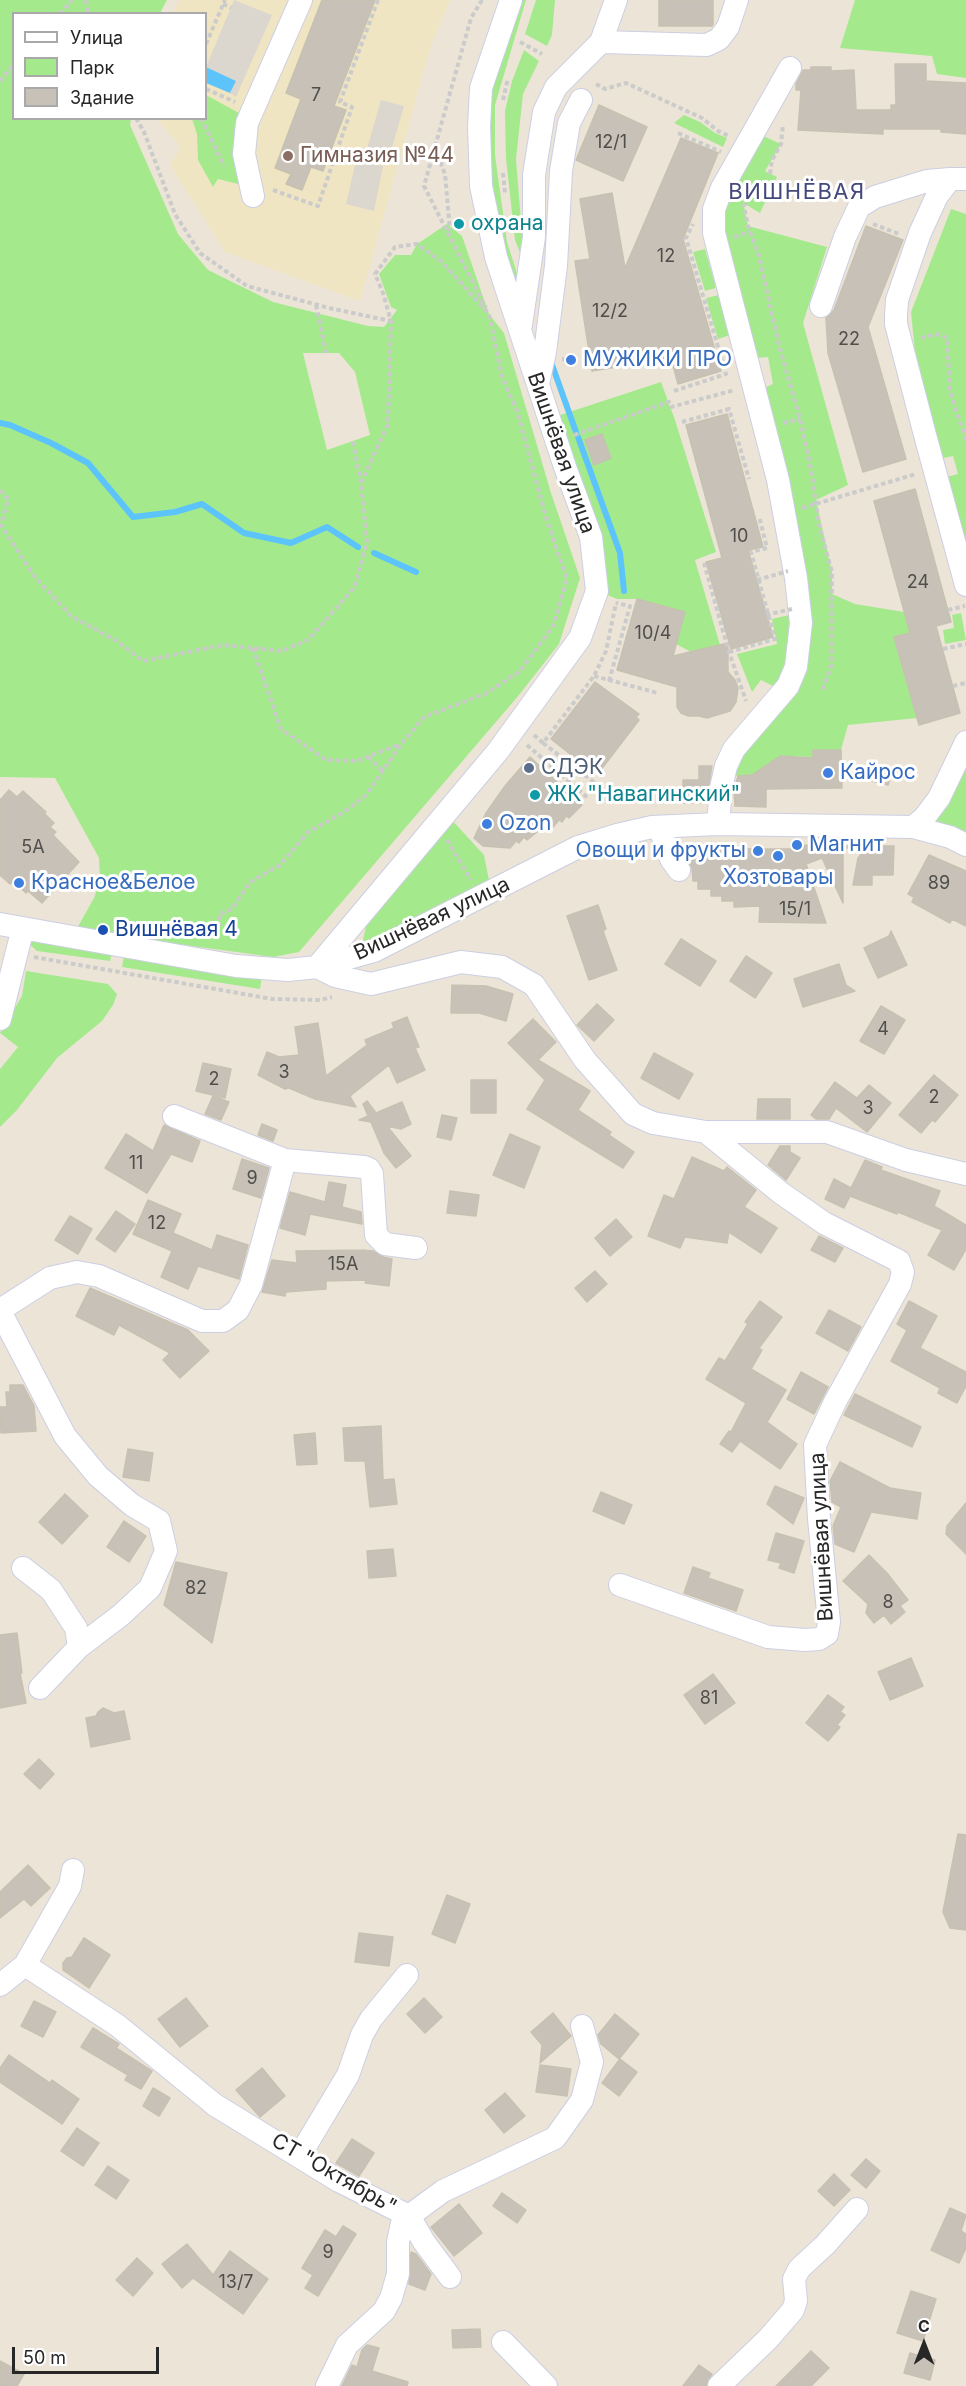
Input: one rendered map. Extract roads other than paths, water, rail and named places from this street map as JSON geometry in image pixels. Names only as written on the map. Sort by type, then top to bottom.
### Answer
[{"type":"street","points":[[259,192],[244,154],[247,123],[301,0]]},
{"type":"street","name":"Вишнёвая улица","points":[[317,967],[498,751],[580,638],[597,591],[591,537],[496,258],[482,186],[479,127],[482,88],[511,0]]},
{"type":"street","points":[[520,330],[534,237],[534,175],[544,112],[556,87],[601,42],[615,0]]},
{"type":"street","points":[[601,42],[707,45],[719,39],[728,27],[737,0]]},
{"type":"street","points":[[718,824],[721,788],[726,766],[734,749],[788,686],[796,667],[801,623],[778,480],[714,233],[714,209],[722,188],[790,68]]},
{"type":"street","points":[[538,385],[545,352],[556,266],[561,171],[569,123],[580,100]]},
{"type":"street","points":[[821,306],[844,237],[859,207],[875,197],[894,190],[927,181],[958,179]]},
{"type":"street","points":[[958,179],[938,196],[920,233],[897,300],[896,324],[966,596]]},
{"type":"street","points":[[913,827],[924,818],[939,798],[966,742]]},
{"type":"street","name":"Вишнёвая улица","points":[[0,924],[236,966],[288,970],[317,967],[374,951],[578,847],[617,835],[659,827],[718,824],[913,827],[950,837],[966,845]]},
{"type":"street","points":[[659,827],[671,859],[679,870]]},
{"type":"street","points":[[0,1019],[23,928]]},
{"type":"street","points":[[317,967],[335,976],[371,984],[461,962],[502,967],[534,985],[585,1060],[633,1114],[653,1123],[706,1132],[826,1132],[906,1160],[966,1174]]},
{"type":"street","points":[[174,1116],[285,1160],[369,1169],[372,1174],[376,1235],[386,1244],[416,1248]]},
{"type":"street","name":"Вишнёвая улица","points":[[620,1585],[768,1637],[805,1640],[819,1639],[826,1634],[829,1622],[819,1519],[815,1445],[835,1402],[900,1284],[903,1272],[899,1261],[824,1223],[781,1193],[706,1132]]},
{"type":"street","points":[[40,1688],[79,1647],[121,1615],[150,1588],[166,1551],[159,1521],[132,1505],[98,1476],[66,1436],[0,1311],[50,1278],[77,1272],[99,1276],[202,1321],[223,1321],[238,1310],[251,1285],[285,1160]]},
{"type":"street","points":[[23,1568],[51,1590],[76,1628],[79,1647]]},
{"type":"street","points":[[0,1985],[25,1965],[70,1886],[73,1870]]},
{"type":"street","name":"СТ \"Октябрь\"","points":[[25,1965],[117,2025],[215,2105],[339,2181],[409,2216],[443,2191],[555,2138],[582,2100],[592,2062],[582,2026]]},
{"type":"street","points":[[300,2155],[348,2074],[362,2035],[371,2019],[407,1975]]},
{"type":"street","points":[[719,2386],[768,2339],[793,2310],[796,2301],[794,2279],[799,2269],[825,2245],[857,2209]]},
{"type":"street","points":[[327,2386],[347,2345],[384,2311],[391,2298],[398,2274],[398,2242],[402,2223],[409,2216],[424,2242],[450,2277]]},
{"type":"street","points":[[502,2343],[546,2386]]},
{"type":"water","points":[[207,67],[236,81],[230,93],[207,83]]},
{"type":"waterway","points":[[551,362],[576,432]]},
{"type":"waterway","points":[[0,423],[51,443],[88,463],[133,517],[175,512],[202,504],[244,533],[291,543],[327,527],[358,547]]},
{"type":"waterway","points":[[578,437],[620,553],[624,591]]},
{"type":"waterway","points":[[374,553],[416,572]]},
{"type":"place","name":"Гимназия №44","points":[[288,156]]},
{"type":"place","name":"охрана","points":[[459,224]]},
{"type":"place","name":"МУЖИКИ ПРО","points":[[571,360]]},
{"type":"place","name":"СДЭК","points":[[529,768]]},
{"type":"place","name":"Кайрос","points":[[828,773]]},
{"type":"place","name":"ЖК \"Навагинский\"","points":[[535,795]]},
{"type":"place","name":"Ozon","points":[[487,824]]},
{"type":"place","name":"Магнит","points":[[797,845]]},
{"type":"place","name":"Овощи и фрукты","points":[[758,851]]},
{"type":"place","name":"Хозтовары","points":[[778,856]]},
{"type":"place","name":"Красное&Белое","points":[[19,883]]},
{"type":"place","name":"Вишнёвая 4","points":[[103,930]]},
{"type":"district","name":"ВИШНЁВАЯ","points":[[797,192]]}]
